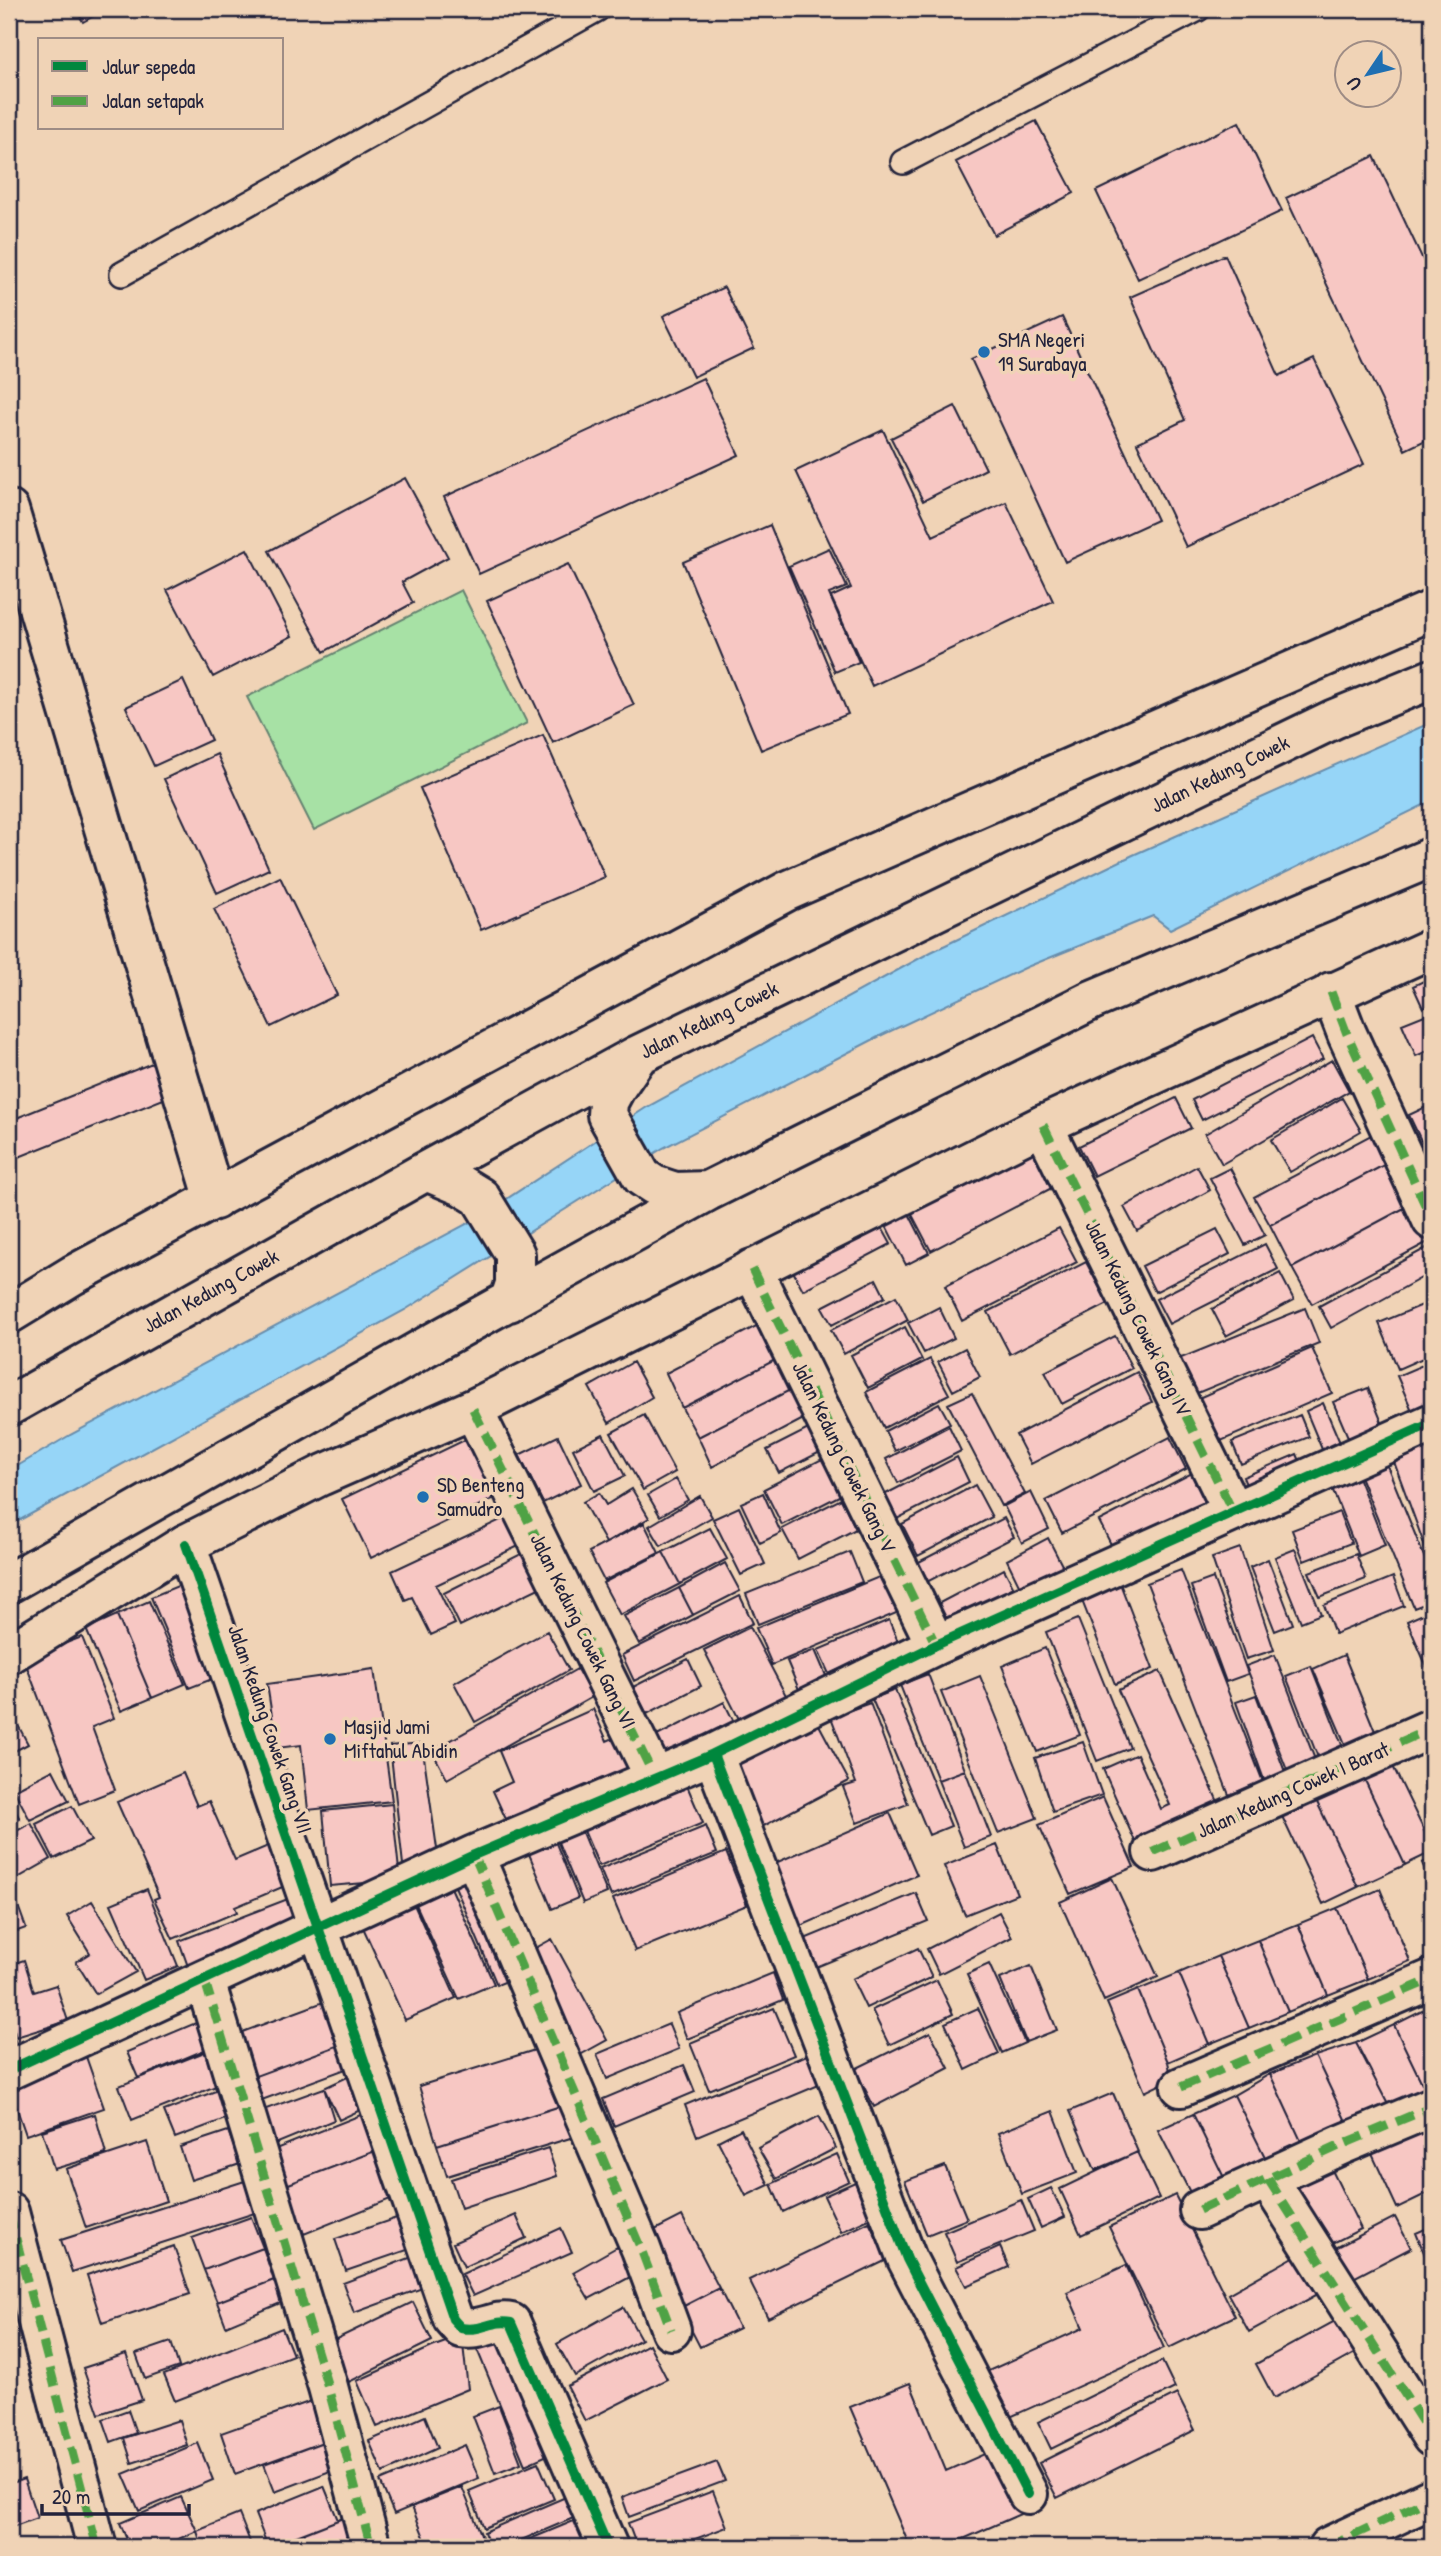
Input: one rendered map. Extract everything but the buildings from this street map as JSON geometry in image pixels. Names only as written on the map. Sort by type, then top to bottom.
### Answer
[{"type":"main road","points":[[9,510],[215,1200]]},
{"type":"main road","points":[[9,1314],[74,1276],[787,891],[1432,610]]},
{"type":"main road","name":"Jalan Kedung Cowek","points":[[9,1406],[638,1055],[1334,719],[1432,679]]},
{"type":"main road","points":[[9,1583],[708,1191],[1092,1000],[1432,857]]},
{"type":"main road","points":[[9,1654],[186,1544],[320,1476],[473,1409],[1043,1125],[1432,948]]},
{"type":"main road","points":[[1331,992],[1347,1034],[1432,1220]]},
{"type":"main road","points":[[638,1055],[608,1102],[607,1115],[642,1177],[653,1185],[675,1192],[708,1191]]},
{"type":"main road","name":"Jalan Kedung Cowek Gang IV","points":[[1043,1125],[1233,1512]]},
{"type":"main road","points":[[426,1171],[462,1186],[480,1197],[515,1254],[514,1284],[509,1302]]},
{"type":"main road","name":"Jalan Kedung Cowek Gang V","points":[[752,1269],[936,1645]]},
{"type":"main road","name":"Jalan Kedung Cowek Gang VI","points":[[473,1409],[655,1778]]},
{"type":"main road","points":[[9,2070],[474,1855],[713,1754],[936,1645],[1432,1423]]},
{"type":"main road","name":"Jalan Kedung Cowek Gang VII","points":[[186,1544],[453,2319],[461,2328],[475,2330],[502,2321],[511,2323],[608,2547]]},
{"type":"main road","name":"Jalan Kedung Cowek I Barat","points":[[1153,1852],[1432,1728]]},
{"type":"main road","points":[[713,1754],[907,2259],[1028,2494]]},
{"type":"main road","points":[[474,1855],[641,2249],[671,2330]]},
{"type":"main road","points":[[1181,2087],[1432,1979]]},
{"type":"main road","points":[[205,1980],[328,2386],[371,2547]]},
{"type":"main road","points":[[1199,2210],[1340,2145],[1432,2107]]},
{"type":"main road","points":[[1268,2179],[1432,2437]]},
{"type":"main road","points":[[9,2212],[97,2547]]},
{"type":"main road","points":[[1328,2547],[1432,2498]]},
{"type":"lane","points":[[122,274],[598,9]]},
{"type":"lane","points":[[903,162],[1198,9]]},
{"type":"green space","points":[[461,590],[527,723],[314,830],[247,697]]},
{"type":"water","points":[[1432,722],[1432,801],[1170,929],[1153,916],[1027,967],[882,1035],[663,1148],[405,1310],[9,1526],[9,1471],[70,1435],[476,1219],[647,1107],[931,952],[1133,855]]},
{"type":"marked path","points":[[1331,992],[1347,1034],[1432,1220]]},
{"type":"marked path","points":[[1043,1125],[1233,1512]]},
{"type":"marked path","points":[[752,1269],[936,1645]]},
{"type":"marked path","points":[[473,1409],[655,1778]]},
{"type":"marked path","points":[[1153,1852],[1432,1728]]},
{"type":"marked path","points":[[474,1855],[641,2249],[671,2330]]},
{"type":"marked path","points":[[1181,2087],[1432,1979]]},
{"type":"marked path","points":[[205,1981],[328,2387],[371,2547]]},
{"type":"marked path","points":[[1199,2210],[1432,2107]]},
{"type":"marked path","points":[[1268,2179],[1432,2437]]},
{"type":"marked path","points":[[9,2212],[97,2547]]},
{"type":"marked path","points":[[1328,2547],[1432,2498]]},
{"type":"cycle path","points":[[9,2070],[474,1855],[713,1754],[936,1645],[1432,1423]]},
{"type":"cycle path","points":[[186,1544],[453,2319],[461,2328],[469,2329],[511,2323],[608,2547]]},
{"type":"cycle path","points":[[713,1754],[907,2259],[1028,2494]]},
{"type":"place","name":"SMA Negeri 19 Surabaya","points":[[984,352]]},
{"type":"place","name":"SD Benteng Samudro","points":[[423,1497]]},
{"type":"place","name":"Masjid Jami Miftahul Abidin","points":[[330,1739]]}]
